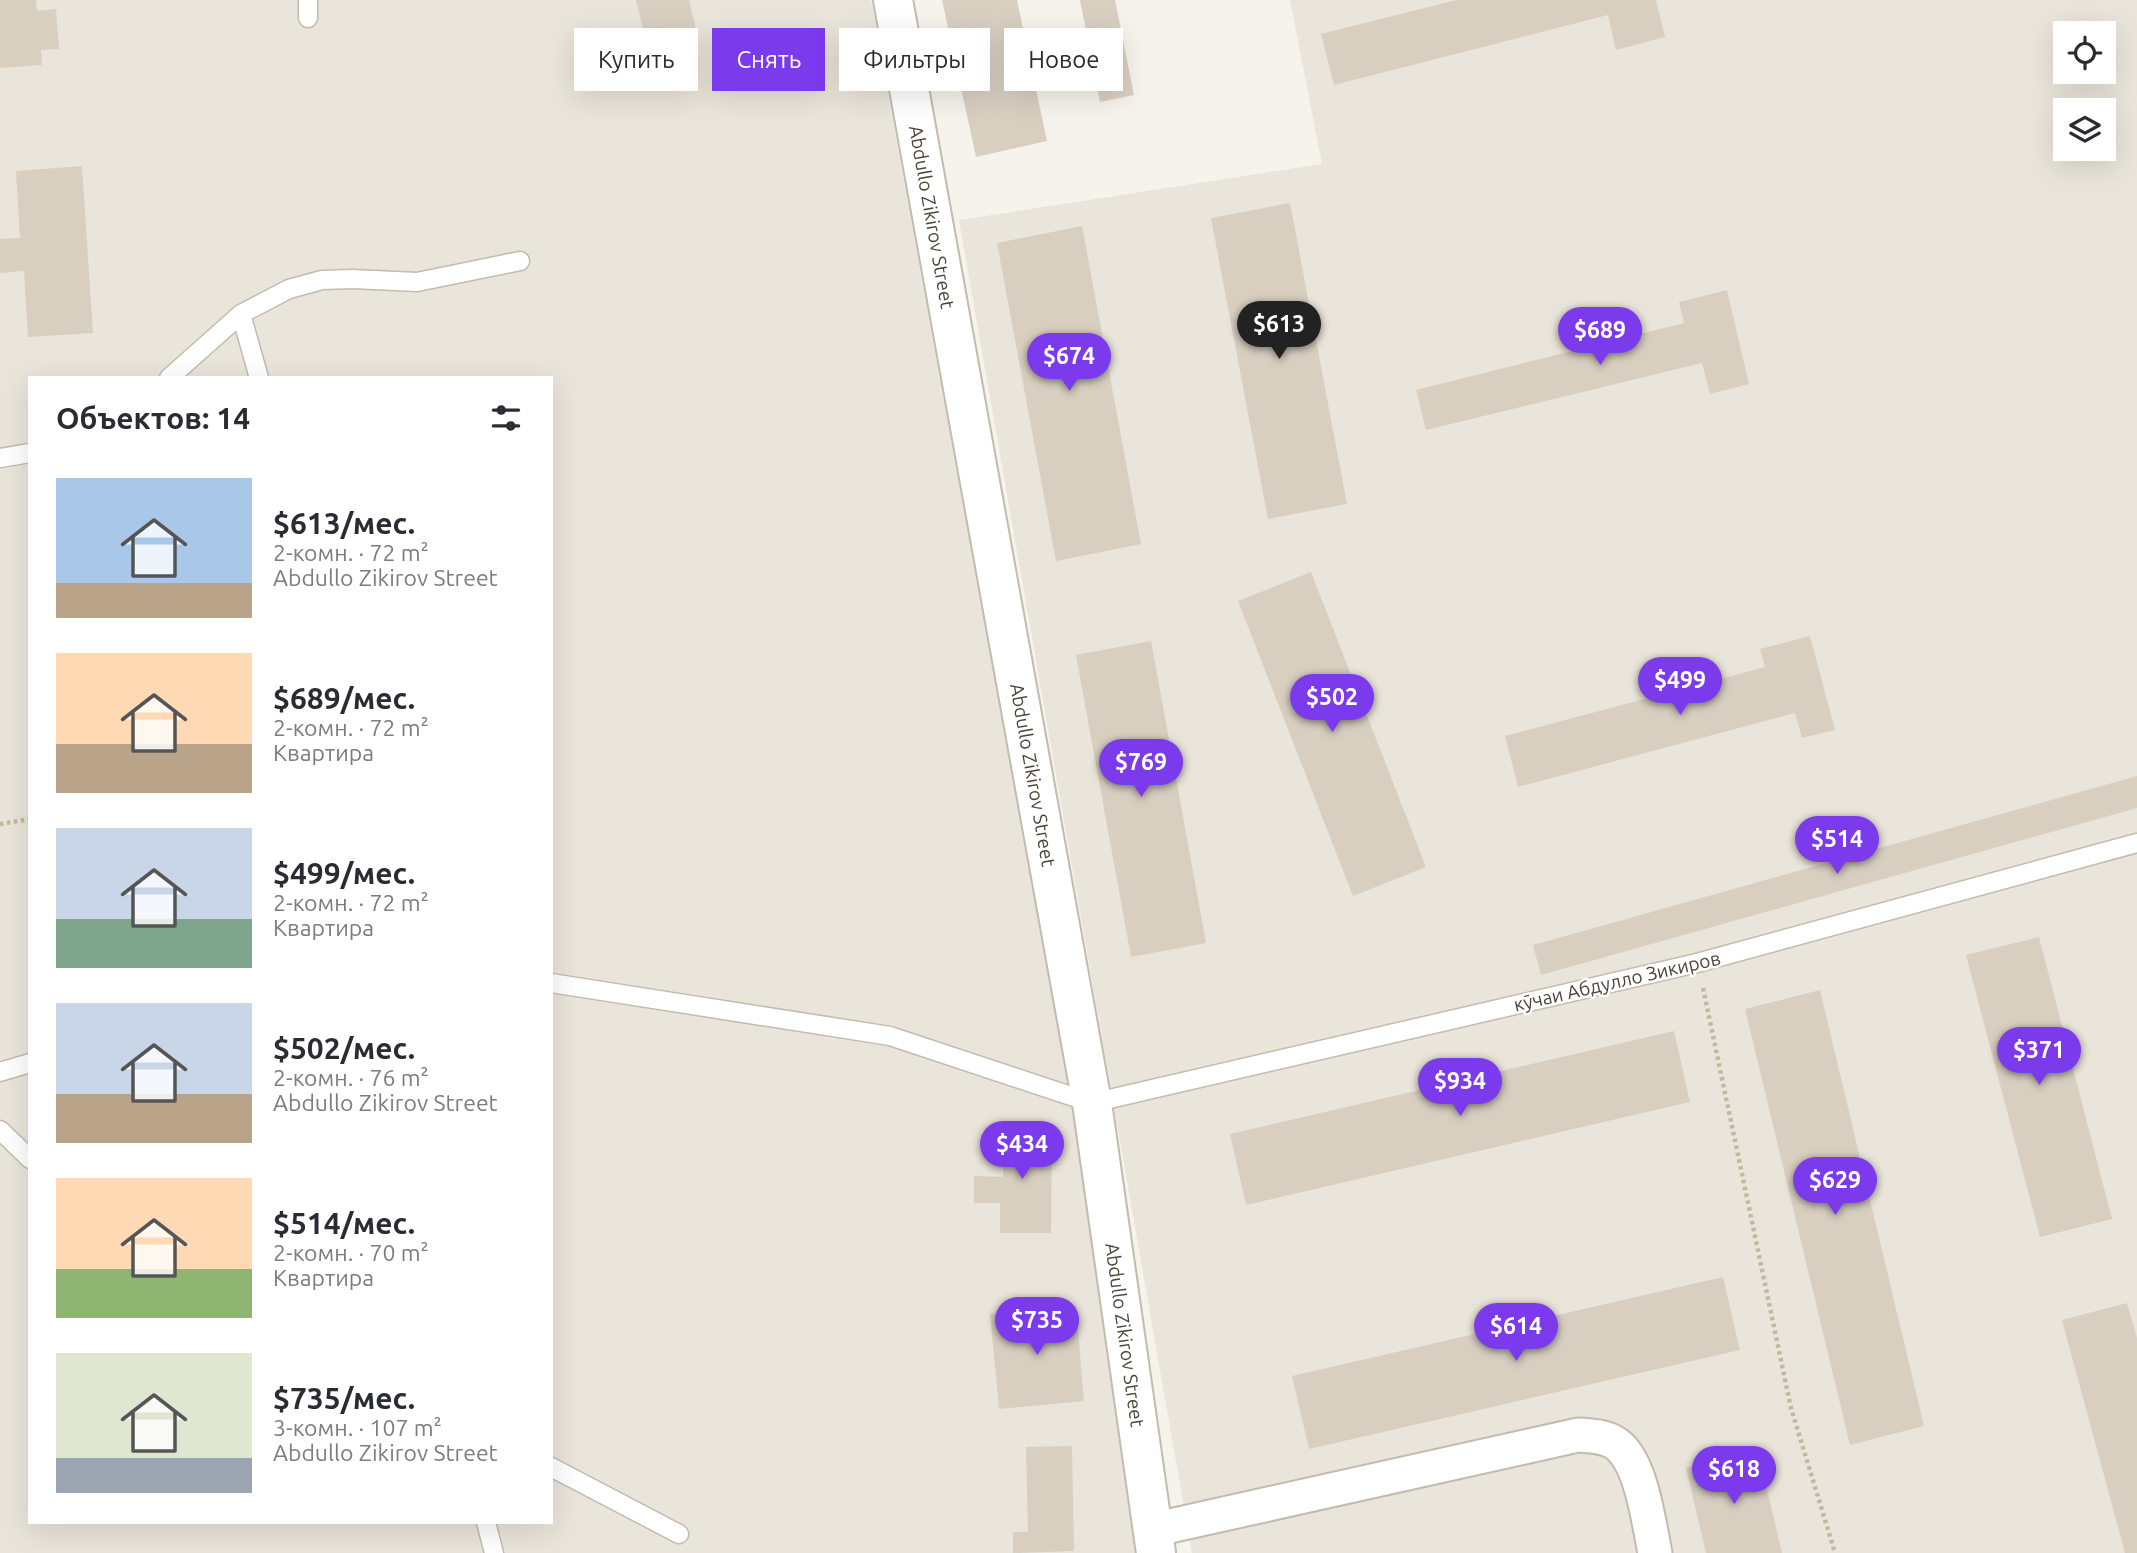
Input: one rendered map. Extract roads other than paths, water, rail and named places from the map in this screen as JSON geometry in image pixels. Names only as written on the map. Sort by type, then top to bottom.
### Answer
[{"type":"street","name":"Abdullo Zikirov Street","points":[[893,0],[1092,1103],[1154,1541]]},
{"type":"street","points":[[1154,1541],[1578,1435],[1602,1437],[1619,1445],[1636,1471],[1656,1553]]},
{"type":"lane","points":[[171,376],[241,314],[289,289],[322,280],[417,282],[520,261]]},
{"type":"lane","points":[[241,314],[258,376]]},
{"type":"lane","points":[[0,458],[28,453]]},
{"type":"lane","name":"кӯчаи Абдулло Зикиров","points":[[1092,1103],[1697,963],[2137,843]]},
{"type":"lane","points":[[553,983],[890,1036],[1092,1103]]},
{"type":"lane","points":[[0,1072],[28,1064]]},
{"type":"lane","points":[[0,1130],[28,1157]]},
{"type":"lane","points":[[553,1468],[680,1534]]},
{"type":"lane","points":[[487,1524],[494,1553]]}]
